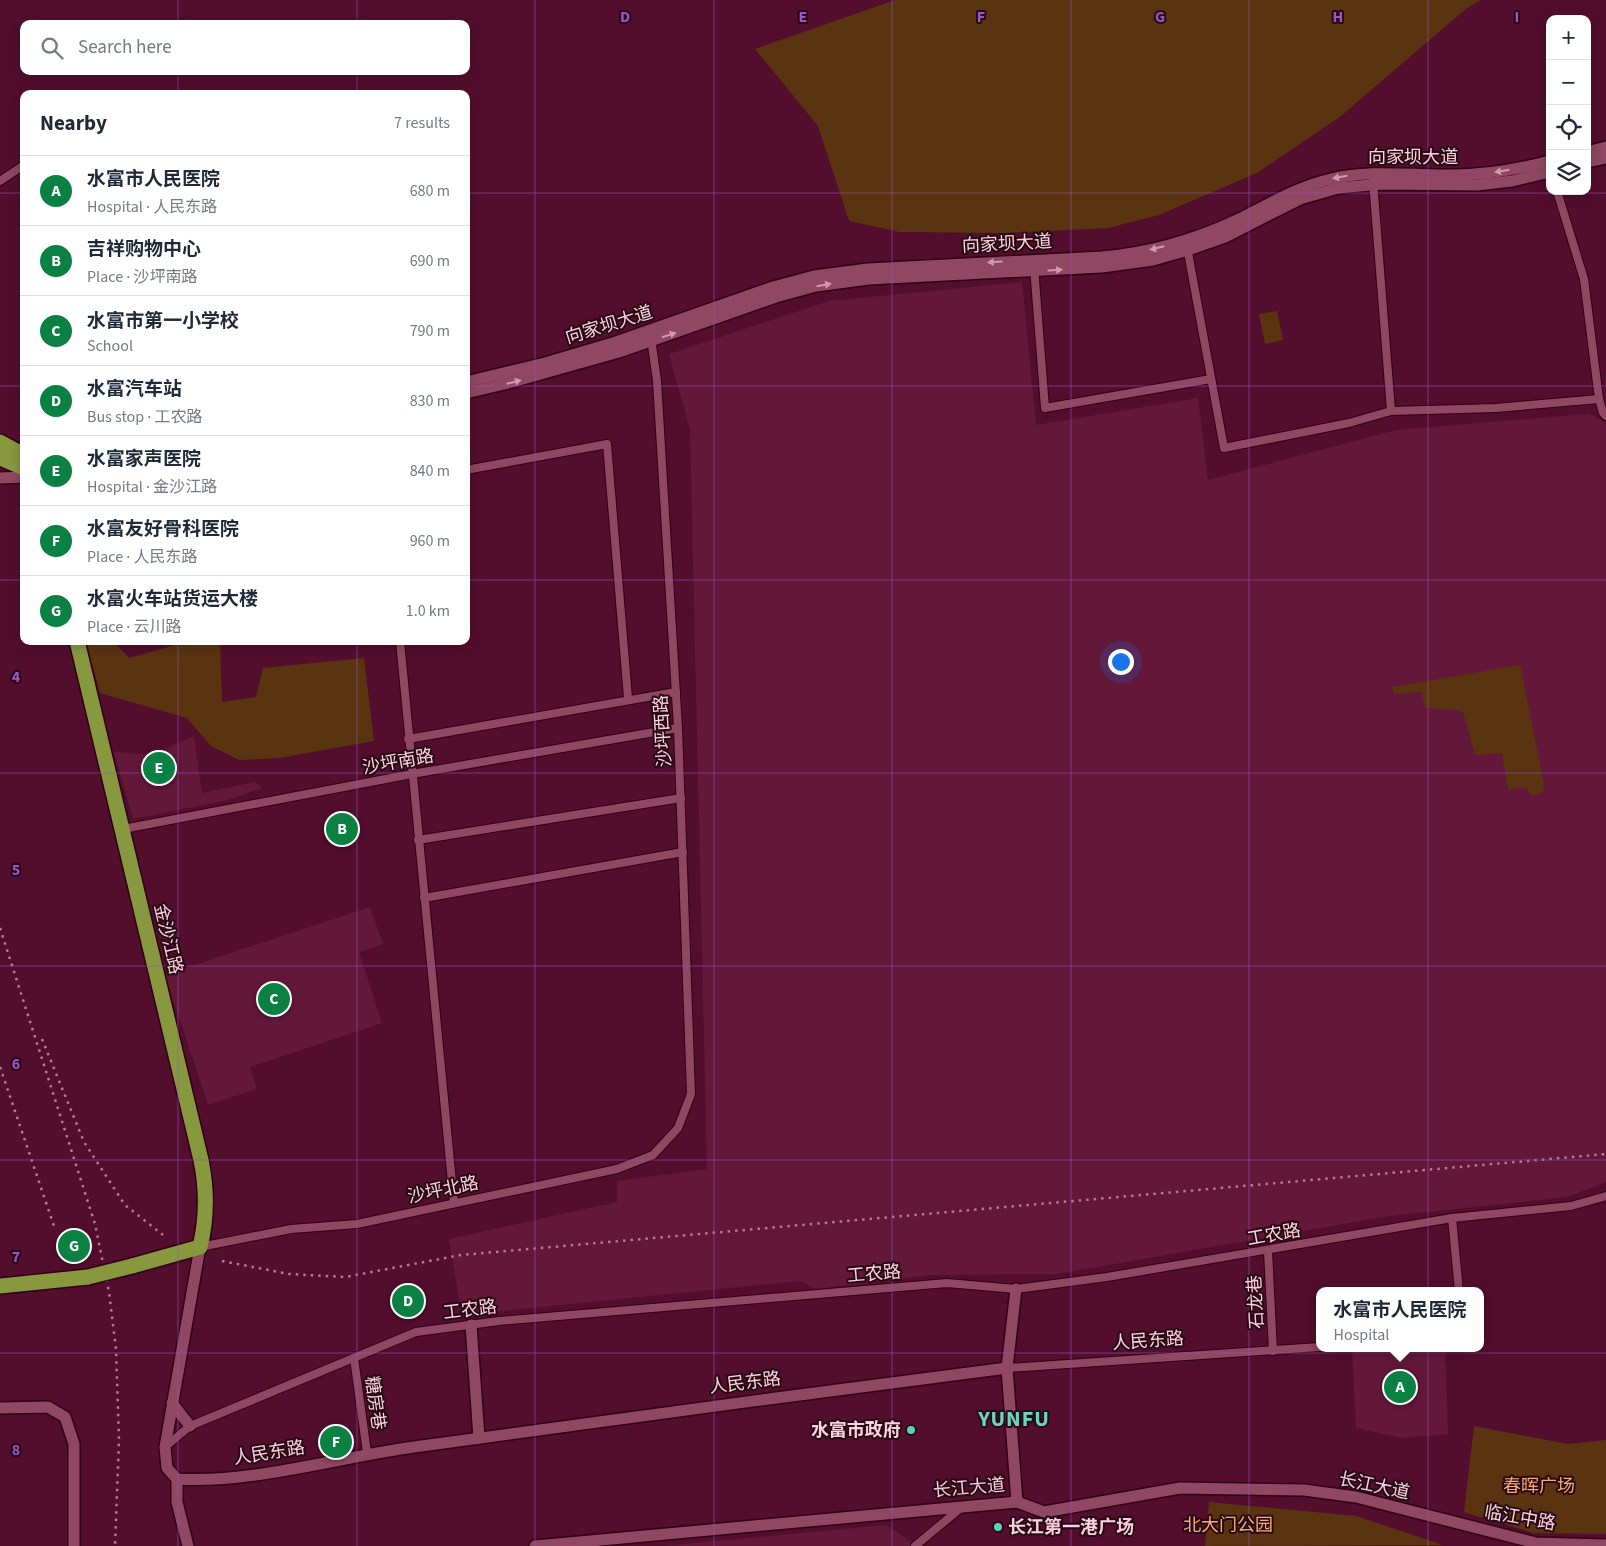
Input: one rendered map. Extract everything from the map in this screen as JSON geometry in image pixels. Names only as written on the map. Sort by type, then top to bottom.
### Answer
[{"type":"highway","points":[[0,442],[20,453]]},
{"type":"highway","points":[[0,458],[20,466]]},
{"type":"highway","name":"金沙江路","points":[[78,645],[204,1172],[206,1206],[200,1247]]},
{"type":"highway","points":[[0,1286],[88,1277],[200,1247]]},
{"type":"main road","points":[[1591,151],[1606,147]]},
{"type":"main road","points":[[1591,161],[1606,158]]},
{"type":"main road","name":"向家坝大道","points":[[470,392],[548,373],[650,336],[825,284],[1034,265],[1118,266],[1187,245],[1224,237],[1307,196],[1372,179],[1477,185],[1512,181],[1546,166]]},
{"type":"main road","name":"向家坝大道","points":[[470,381],[650,336]]},
{"type":"main road","points":[[0,478],[20,477]]},
{"type":"main road","points":[[188,1546],[177,1502],[177,1479],[167,1468],[165,1448],[200,1247]]},
{"type":"main road","points":[[1016,1289],[1007,1368],[1017,1502]]},
{"type":"main road","points":[[471,1325],[479,1438]]},
{"type":"main road","name":"人民东路","points":[[177,1479],[198,1480],[268,1472],[367,1453],[698,1407],[1007,1368]]},
{"type":"main road","points":[[172,1403],[190,1426]]},
{"type":"main road","points":[[0,1408],[48,1407],[64,1417],[74,1444],[74,1546]]},
{"type":"main road","name":"长江大道","points":[[535,1546],[1017,1502],[1044,1512],[1180,1488],[1304,1490],[1356,1497],[1459,1524]]},
{"type":"main road","name":"临江中路","points":[[1459,1524],[1536,1543],[1606,1545]]},
{"type":"street","points":[[0,181],[20,168]]},
{"type":"street","points":[[1372,179],[1391,411]]},
{"type":"street","points":[[1558,195],[1584,279],[1599,398],[1603,413],[1606,416]]},
{"type":"street","points":[[1187,245],[1224,448],[1349,423],[1391,411],[1496,408],[1599,398]]},
{"type":"street","points":[[1034,265],[1045,408],[1211,379]]},
{"type":"street","name":"沙坪西路","points":[[650,336],[657,381],[678,728],[683,852],[691,1094],[678,1128]]},
{"type":"street","points":[[470,469],[607,444],[628,698]]},
{"type":"street","points":[[400,645],[454,1203]]},
{"type":"street","points":[[408,739],[676,692]]},
{"type":"street","name":"沙坪南路","points":[[123,829],[412,774],[678,728]]},
{"type":"street","points":[[418,840],[681,798]]},
{"type":"street","points":[[424,898],[683,852]]},
{"type":"street","name":"沙坪北路","points":[[200,1247],[291,1229],[357,1224],[617,1169],[653,1155],[678,1128]]},
{"type":"street","name":"工农路","points":[[165,1448],[190,1426],[416,1332],[471,1325],[947,1282],[1016,1289],[1107,1277],[1268,1251],[1452,1218],[1571,1206],[1606,1196]]},
{"type":"street","points":[[1452,1218],[1459,1287]]},
{"type":"street","name":"石龙巷","points":[[1268,1251],[1274,1351]]},
{"type":"street","name":"人民东路","points":[[1007,1368],[1316,1347]]},
{"type":"street","name":"糖房巷","points":[[354,1358],[367,1453]]},
{"type":"street","points":[[914,1546],[964,1506]]},
{"type":"shaded area","points":[[1022,282],[1036,425],[1198,398],[1208,480],[1396,430],[1589,414],[1606,423],[1606,1182],[1567,1197],[1389,1216],[1057,1274],[931,1275],[815,1289],[800,1281],[462,1315],[449,1239],[617,1202],[617,1181],[707,1169],[690,429],[669,354],[829,301]]},
{"type":"shaded area","points":[[194,736],[202,793],[255,782],[262,788],[228,800],[133,819],[114,752],[152,755]]},
{"type":"shaded area","points":[[370,907],[383,944],[359,952],[382,1023],[250,1067],[257,1089],[208,1105],[165,975]]},
{"type":"shaded area","points":[[1352,1352],[1445,1352],[1448,1434],[1402,1438],[1356,1428]]},
{"type":"shaded area","points":[[886,1525],[917,1546],[664,1546]]},
{"type":"green space","points":[[895,0],[1481,0],[1467,8],[1341,116],[1257,173],[1159,215],[1108,228],[1003,233],[900,232],[849,221],[818,126],[755,49]]},
{"type":"green space","points":[[1277,311],[1283,340],[1265,344],[1259,314]]},
{"type":"green space","points":[[87,645],[117,645],[129,658],[176,645],[220,645],[222,702],[256,697],[263,668],[364,658],[374,741],[279,758],[239,760],[211,746],[187,718],[100,693]]},
{"type":"green space","points":[[1520,665],[1544,785],[1543,792],[1531,796],[1526,787],[1508,790],[1502,753],[1475,755],[1463,712],[1425,708],[1422,692],[1394,694],[1392,687]]},
{"type":"green space","name":"春晖广场","points":[[1474,1426],[1568,1444],[1606,1440],[1606,1534],[1533,1533],[1464,1512]]},
{"type":"green space","name":"北大门公园","points":[[1209,1502],[1356,1516],[1443,1545],[1205,1546]]},
{"type":"railway","points":[[0,928],[95,1224],[109,1292],[116,1349],[119,1440],[115,1546]]},
{"type":"railway","points":[[42,1039],[84,1142],[125,1205],[163,1235]]},
{"type":"railway","points":[[0,1067],[54,1226]]},
{"type":"railway","points":[[222,1261],[289,1274],[345,1277],[461,1255],[1606,1154]]},
{"type":"place","name":"水富家声医院","points":[[159,768]]},
{"type":"place","name":"吉祥购物中心","points":[[342,829]]},
{"type":"place","name":"水富市第一小学校","points":[[274,999]]},
{"type":"place","name":"水富火车站货运大楼","points":[[74,1246]]},
{"type":"place","name":"水富汽车站","points":[[408,1301]]},
{"type":"place","name":"水富市人民医院","points":[[1400,1387]]},
{"type":"place","name":"水富市政府","points":[[911,1430]]},
{"type":"place","name":"水富友好骨科医院","points":[[336,1442]]},
{"type":"place","name":"长江第一港广场","points":[[998,1527]]},
{"type":"district","name":"YUNFU","points":[[1014,1419]]}]
